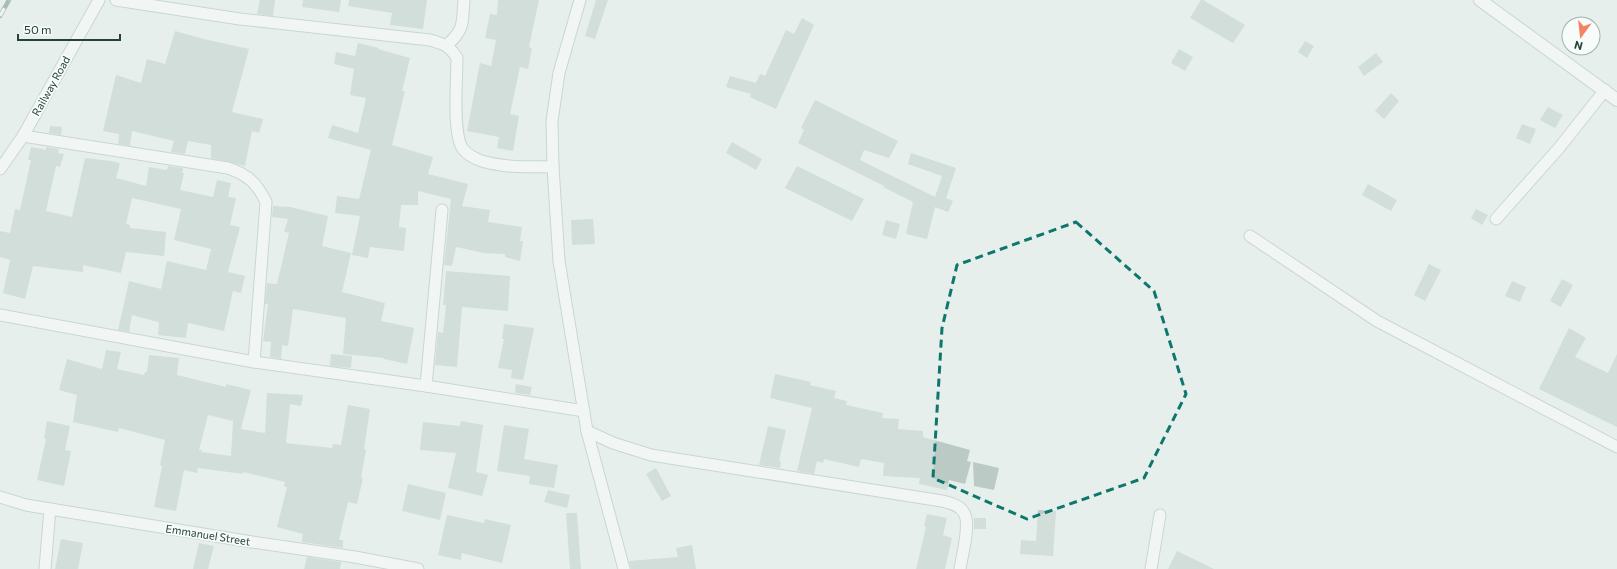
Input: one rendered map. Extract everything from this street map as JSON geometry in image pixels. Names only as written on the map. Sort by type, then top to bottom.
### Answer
[{"type":"main road","points":[[1480,0],[1617,100]]},
{"type":"street","name":"Railway Road","points":[[0,169],[23,136],[99,0]]},
{"type":"street","points":[[116,0],[240,18],[430,40],[446,45],[453,51],[457,58],[457,131],[462,148],[471,157],[486,163],[502,166],[553,167]]},
{"type":"street","points":[[446,45],[457,36],[461,30],[464,0]]},
{"type":"street","points":[[580,0],[559,73],[552,121],[553,167],[559,262],[587,431],[624,569]]},
{"type":"street","points":[[1496,219],[1559,148],[1605,90]]},
{"type":"street","points":[[23,136],[228,168],[241,173],[254,182],[266,202],[254,362]]},
{"type":"street","points":[[426,386],[442,210]]},
{"type":"street","points":[[1250,236],[1377,321],[1617,447]]},
{"type":"street","points":[[0,315],[254,362],[426,386],[584,412]]},
{"type":"street","points":[[587,431],[613,443],[651,456],[934,500],[956,505],[964,512],[967,522],[960,569]]},
{"type":"street","name":"Emmanuel Street","points":[[0,497],[26,505],[252,542],[355,557],[418,569]]},
{"type":"street","points":[[45,569],[50,509]]},
{"type":"street","points":[[1151,569],[1160,515]]},
{"type":"highlighted area","points":[[1076,222],[1154,291],[1186,394],[1144,478],[1027,519],[933,478],[942,328],[957,265]]},
{"type":"building","points":[[260,0],[275,0],[273,16],[257,14]]},
{"type":"building","points":[[303,0],[341,0],[339,12],[302,7]]},
{"type":"building","points":[[349,0],[427,0],[423,29],[390,25],[392,13],[348,6]]},
{"type":"building","points":[[498,0],[539,0],[529,47],[532,48],[528,69],[520,67],[510,114],[519,116],[513,151],[497,148],[499,137],[467,131],[480,63],[491,66],[496,40],[485,38],[490,14],[497,15]]},
{"type":"building","points":[[596,0],[608,0],[595,39],[585,36]]},
{"type":"building","points":[[1201,0],[1245,25],[1233,43],[1190,18]]},
{"type":"building","points":[[802,18],[814,25],[776,109],[750,97],[751,94],[726,87],[730,76],[756,83],[760,74],[765,76],[786,30],[794,34]]},
{"type":"building","points":[[175,31],[249,49],[232,112],[263,119],[259,133],[252,131],[245,166],[211,158],[211,145],[188,141],[185,154],[171,152],[174,141],[132,131],[130,146],[118,144],[119,134],[103,131],[116,75],[141,83],[147,59],[165,64]]},
{"type":"building","points":[[1305,41],[1314,46],[1307,58],[1298,52]]},
{"type":"building","points":[[358,43],[410,58],[402,91],[405,91],[392,145],[433,157],[428,174],[468,184],[462,206],[490,210],[488,222],[522,227],[520,241],[523,241],[520,261],[505,257],[505,254],[484,253],[456,247],[452,266],[444,265],[451,199],[418,191],[418,205],[401,205],[399,227],[406,228],[404,251],[370,247],[368,258],[352,255],[360,216],[335,213],[337,196],[359,199],[371,150],[328,138],[332,125],[358,133],[366,98],[350,95],[354,69],[334,64],[336,52],[355,56]]},
{"type":"building","points":[[1179,49],[1193,57],[1185,71],[1171,63]]},
{"type":"building","points":[[1376,53],[1383,62],[1364,76],[1358,67]]},
{"type":"building","points":[[1391,93],[1399,101],[1384,119],[1375,111]]},
{"type":"building","points":[[815,100],[898,141],[889,158],[864,150],[860,160],[935,197],[942,176],[908,164],[911,153],[956,168],[946,198],[953,201],[948,212],[935,207],[927,239],[906,234],[913,202],[798,143],[804,130],[801,128]]},
{"type":"building","points":[[1548,107],[1563,115],[1555,128],[1540,120]]},
{"type":"building","points":[[1522,124],[1536,129],[1530,144],[1516,138]]},
{"type":"building","points":[[50,126],[62,127],[61,135],[49,133]]},
{"type":"building","points":[[732,142],[762,159],[756,170],[726,153]]},
{"type":"building","points":[[31,147],[46,150],[46,147],[59,149],[58,153],[64,154],[60,167],[56,166],[46,211],[72,217],[85,158],[120,163],[116,178],[146,186],[149,167],[167,170],[168,166],[183,168],[182,173],[184,173],[180,190],[213,197],[217,180],[231,183],[228,197],[236,198],[230,225],[240,227],[228,272],[245,276],[241,293],[233,291],[224,331],[188,323],[186,338],[158,335],[158,322],[132,315],[129,332],[118,330],[129,281],[161,289],[167,261],[206,270],[211,249],[174,240],[181,209],[132,198],[126,224],[130,225],[130,228],[166,232],[164,256],[126,252],[121,273],[83,265],[83,272],[33,266],[25,299],[3,293],[10,260],[0,257],[0,231],[10,233],[15,209],[20,210],[31,160],[28,160]]},
{"type":"building","points":[[797,166],[864,199],[852,221],[785,188]]},
{"type":"building","points":[[1368,184],[1397,200],[1391,211],[1362,195]]},
{"type":"building","points":[[273,206],[290,207],[328,216],[322,246],[351,253],[342,292],[385,303],[381,321],[414,328],[407,364],[384,358],[343,354],[346,318],[293,309],[288,346],[282,345],[281,359],[270,357],[271,342],[263,341],[268,304],[265,304],[267,283],[277,284],[289,233],[284,232],[288,219],[272,217]]},
{"type":"building","points":[[1476,209],[1488,215],[1482,225],[1471,218]]},
{"type":"building","points":[[593,219],[595,244],[572,245],[571,220]]},
{"type":"building","points":[[886,220],[900,224],[896,239],[882,235]]},
{"type":"building","points":[[1429,264],[1441,270],[1425,301],[1414,295]]},
{"type":"building","points":[[446,271],[510,276],[508,311],[462,307],[457,367],[435,365],[438,332],[443,333],[446,305],[443,305]]},
{"type":"building","points":[[1562,279],[1573,285],[1561,307],[1550,301]]},
{"type":"building","points":[[1512,281],[1526,287],[1520,302],[1505,296]]},
{"type":"building","points":[[504,324],[534,328],[523,380],[511,378],[512,370],[498,368],[504,339],[502,339]]},
{"type":"building","points":[[1569,328],[1586,338],[1575,357],[1608,373],[1617,354],[1617,427],[1539,389]]},
{"type":"building","points":[[106,350],[121,352],[117,369],[144,375],[145,372],[147,372],[149,355],[179,358],[177,375],[226,387],[226,384],[251,390],[241,429],[265,433],[267,393],[303,395],[301,406],[290,404],[286,443],[332,448],[333,444],[341,445],[348,405],[370,409],[364,449],[366,450],[361,478],[363,478],[357,504],[348,502],[339,540],[343,540],[343,548],[302,542],[303,534],[277,527],[287,487],[284,486],[285,482],[243,472],[243,474],[198,468],[197,473],[184,470],[176,511],[154,507],[162,466],[160,465],[165,440],[119,428],[118,432],[73,422],[77,395],[59,390],[67,359],[102,369]],"holes":[[[208,415],[233,421],[231,456],[201,452],[202,450],[199,450]]]},
{"type":"building","points":[[331,354],[352,356],[351,368],[330,366]]},
{"type":"building","points":[[775,374],[811,382],[810,385],[836,391],[834,398],[847,401],[846,405],[883,413],[882,418],[899,419],[898,429],[923,431],[923,437],[970,450],[967,461],[971,462],[965,484],[949,480],[947,490],[919,484],[920,478],[883,476],[884,463],[861,459],[859,467],[824,459],[823,463],[817,461],[814,474],[797,471],[812,408],[770,398]]},
{"type":"building","points":[[516,384],[532,387],[530,395],[515,393]]},
{"type":"building","points":[[47,421],[70,426],[65,450],[71,451],[64,486],[37,480],[46,439],[44,439]]},
{"type":"building","points":[[461,421],[483,425],[476,472],[488,475],[482,496],[448,488],[456,453],[420,450],[423,422],[460,426]]},
{"type":"building","points":[[504,425],[529,429],[524,459],[558,465],[554,488],[529,484],[530,476],[497,471]]},
{"type":"building","points":[[768,426],[786,430],[779,461],[781,461],[780,468],[759,465]]},
{"type":"building","points":[[973,462],[999,468],[994,490],[974,486]]},
{"type":"building","points":[[656,468],[671,496],[662,501],[646,474]]},
{"type":"building","points":[[408,484],[446,493],[440,520],[402,511]]},
{"type":"building","points":[[548,490],[570,495],[567,508],[544,502]]},
{"type":"building","points":[[1038,510],[1056,511],[1053,556],[1020,554],[1021,540],[1036,541]]},
{"type":"building","points":[[566,513],[577,513],[581,569],[570,569]]},
{"type":"building","points":[[927,514],[947,518],[943,535],[952,538],[945,569],[916,569],[926,527],[924,526]]},
{"type":"building","points":[[447,515],[484,523],[485,519],[511,525],[502,563],[462,553],[461,560],[438,555]]},
{"type":"building","points":[[974,518],[986,518],[986,529],[974,529]]},
{"type":"building","points":[[61,539],[83,543],[78,569],[55,569]]},
{"type":"building","points":[[199,543],[214,546],[208,569],[193,569]]},
{"type":"building","points":[[692,545],[696,569],[631,569],[629,561],[678,557],[676,548]]},
{"type":"building","points":[[1177,551],[1214,569],[1168,569]]},
{"type":"building","points":[[307,557],[341,562],[340,569],[304,569]]},
{"type":"railway","points":[[0,16],[9,0]]}]
